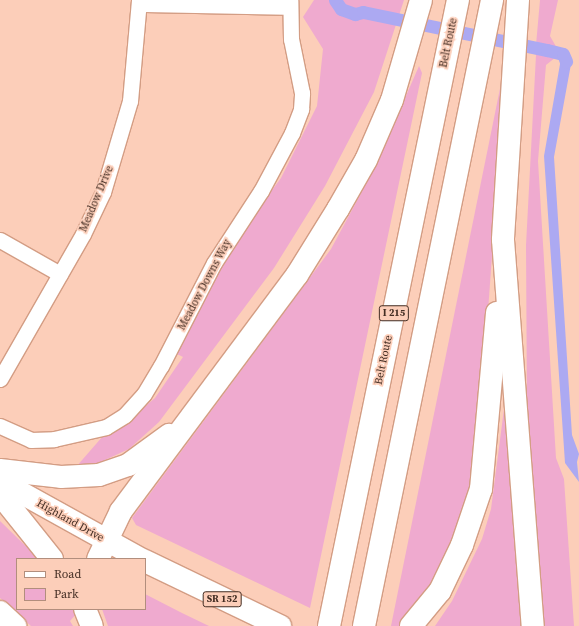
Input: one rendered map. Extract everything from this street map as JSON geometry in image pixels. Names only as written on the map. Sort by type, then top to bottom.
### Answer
[{"type":"main road","points":[[102,550],[121,512],[297,275],[366,160],[392,100],[421,0]]},
{"type":"main road","name":"Belt Route","points":[[329,626],[458,0]]},
{"type":"main road","name":"I 215","points":[[364,626],[492,0]]},
{"type":"main road","points":[[411,626],[440,591],[462,545],[481,489],[503,240],[518,0]]},
{"type":"main road","points":[[503,240],[533,626]]},
{"type":"main road","points":[[0,470],[61,477],[99,475],[128,465],[185,424]]},
{"type":"main road","name":"Highland Drive","points":[[0,482],[102,550],[137,558]]},
{"type":"main road","points":[[0,494],[51,558]]},
{"type":"main road","name":"SR 152","points":[[146,561],[273,623]]},
{"type":"main road","points":[[86,610],[94,626]]},
{"type":"main road","points":[[93,610],[94,626]]},
{"type":"main road","points":[[0,612],[15,626]]},
{"type":"street","points":[[139,2],[290,3]]},
{"type":"street","name":"Meadow Drive","points":[[0,379],[83,234],[103,192],[130,101],[139,2]]},
{"type":"street","name":"Meadow Downs Way","points":[[0,426],[30,440],[54,440],[106,426],[125,415],[144,394],[171,348],[214,263],[261,191],[292,133],[301,109],[302,93],[293,47],[290,3]]},
{"type":"street","points":[[0,240],[60,274]]},
{"type":"green space","points":[[314,0],[404,0],[374,92],[325,186],[274,268],[159,422],[129,449],[94,465],[76,467],[103,436],[129,420],[155,398],[183,357],[177,354],[236,239],[281,178],[317,106],[323,49],[303,17]]},
{"type":"green space","points":[[540,0],[558,0],[550,36],[558,50],[536,45]]},
{"type":"green space","points":[[539,53],[556,57],[546,65],[538,161],[556,458],[564,479],[574,626],[544,626],[527,411],[526,245],[536,55]]},
{"type":"green space","points":[[506,59],[475,494],[412,626],[391,626]]},
{"type":"green space","points":[[419,66],[422,73],[310,608],[136,525],[132,518],[331,249],[374,169]]},
{"type":"green space","points":[[504,409],[521,626],[435,626],[452,601],[482,539],[491,509]]},
{"type":"green space","points":[[0,521],[38,558],[16,558],[16,610],[76,610],[77,613],[70,621],[73,626],[31,626],[0,598]]},
{"type":"green space","points":[[146,595],[209,626],[108,626],[102,610],[146,610]]},
{"type":"shaded area","points":[[555,46],[567,50],[571,64],[554,157],[572,435],[579,454],[577,462],[579,482],[565,463],[544,156],[560,64],[559,57],[551,55]]},
{"type":"waterway","points":[[335,0],[341,9],[355,14],[363,12],[547,50],[563,54],[566,61]]}]
